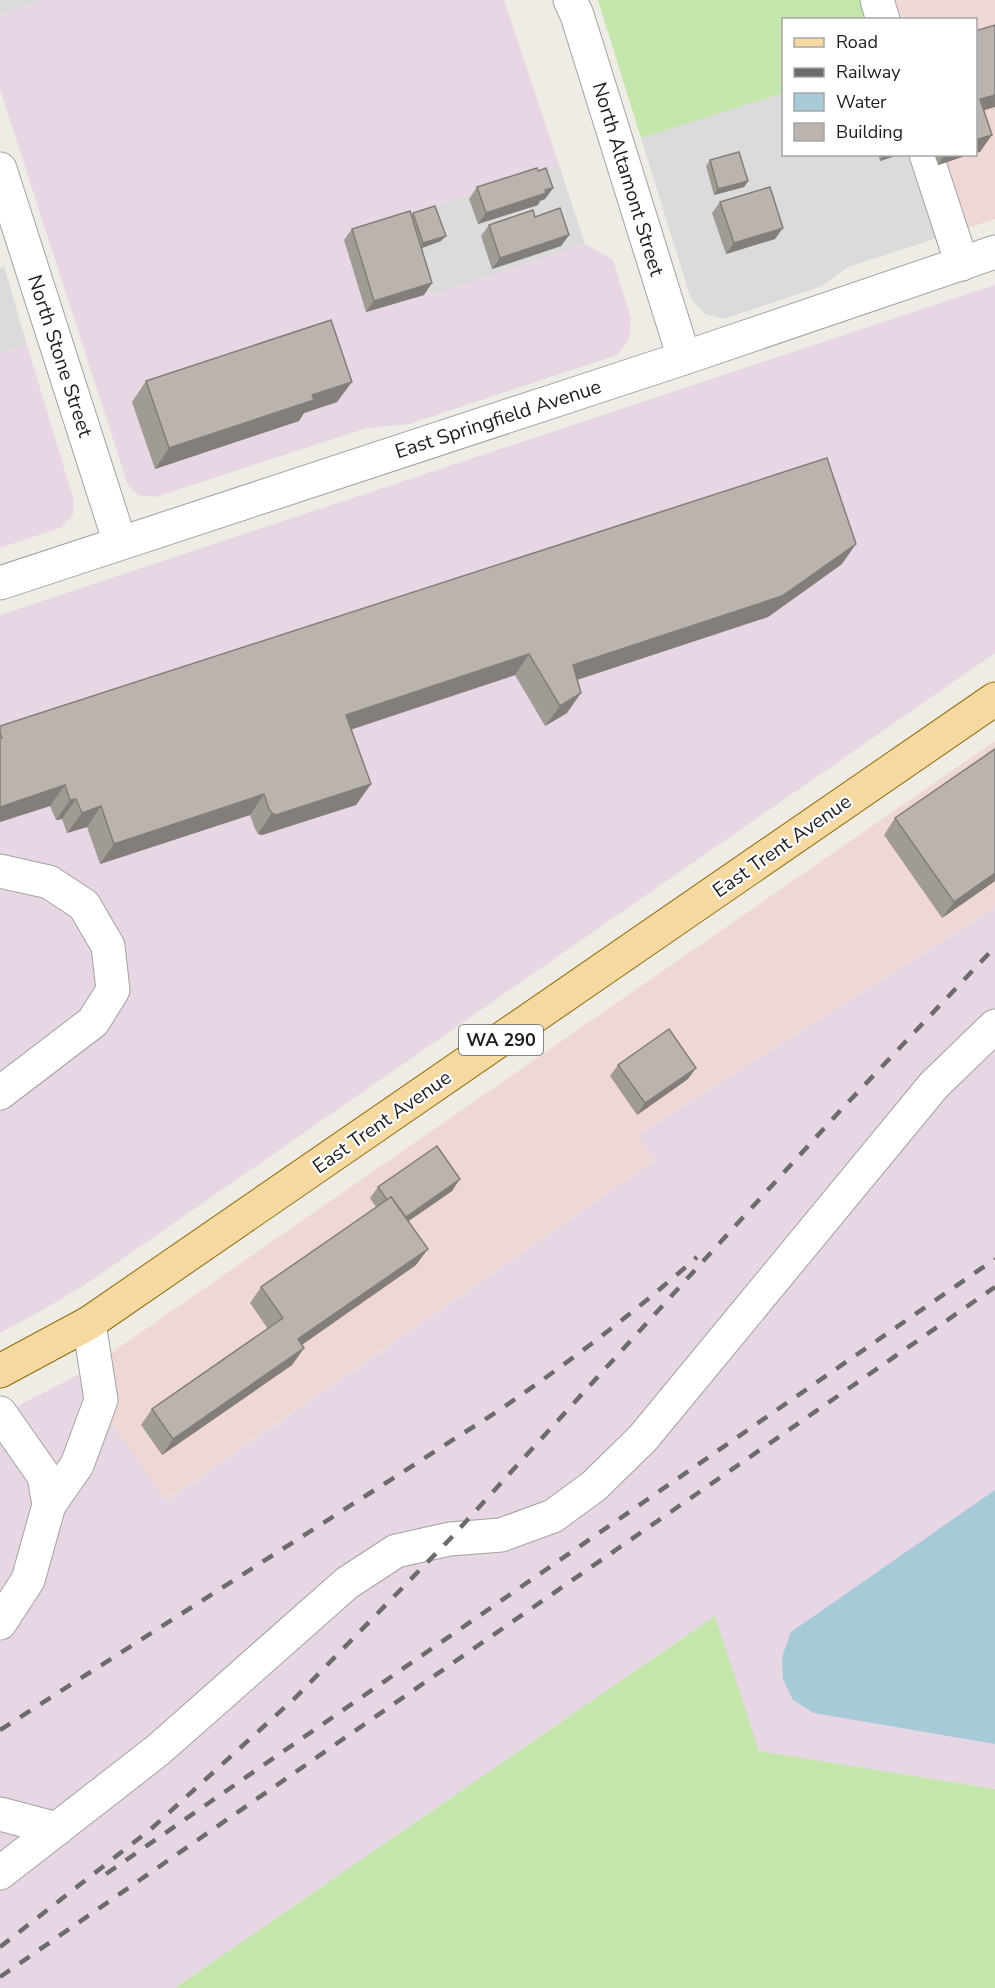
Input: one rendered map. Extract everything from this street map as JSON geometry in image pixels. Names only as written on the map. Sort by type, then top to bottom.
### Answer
[{"type":"main road","name":"East Trent Avenue","points":[[0,1371],[89,1323],[995,699]]},
{"type":"street","name":"North Altamont Street","points":[[570,0],[577,15],[684,358]]},
{"type":"street","points":[[877,0],[882,18]]},
{"type":"street","points":[[927,156],[962,264]]},
{"type":"street","name":"North Stone Street","points":[[0,169],[120,543]]},
{"type":"street","name":"East Springfield Avenue","points":[[0,583],[684,358],[995,252]]},
{"type":"street","points":[[0,871],[49,882],[84,906],[108,946],[113,990],[93,1022],[0,1093]]},
{"type":"street","points":[[0,1873],[158,1750],[347,1583],[396,1551],[450,1539],[501,1535],[524,1528],[553,1516],[594,1486],[643,1438],[934,1085],[995,1026]]},
{"type":"street","points":[[0,1623],[28,1580],[49,1505],[77,1465],[101,1400],[89,1323]]},
{"type":"street","points":[[0,1413],[44,1476],[49,1505]]},
{"type":"street","points":[[0,1814],[57,1829]]},
{"type":"shaded area","points":[[0,0],[45,0],[0,15]]},
{"type":"shaded area","points":[[45,0],[504,0],[559,165],[404,217],[430,295],[585,244],[613,260],[631,319],[629,340],[617,355],[409,424],[367,428],[155,497],[138,495],[128,485],[0,89],[0,15]]},
{"type":"shaded area","points":[[886,0],[995,0],[995,219],[959,231],[935,156],[977,156],[977,18],[892,18]]},
{"type":"shaded area","points":[[782,93],[782,156],[935,156],[959,231],[848,267],[822,286],[724,319],[705,314],[691,299],[641,138]]},
{"type":"shaded area","points":[[559,165],[585,244],[431,296],[404,217]]},
{"type":"shaded area","points":[[4,266],[27,345],[0,354],[0,268]]},
{"type":"shaded area","points":[[995,285],[995,653],[89,1282],[0,1333],[0,615]]},
{"type":"shaded area","points":[[27,345],[73,498],[73,515],[60,528],[0,548],[0,354]]},
{"type":"shaded area","points":[[995,741],[995,908],[638,1135],[654,1161],[165,1501],[78,1376]]},
{"type":"shaded area","points":[[995,908],[995,1789],[758,1751],[715,1616],[175,1988],[0,1988],[0,1415],[78,1375],[166,1501],[654,1161],[638,1135]]},
{"type":"green space","points":[[598,0],[886,0],[892,18],[782,18],[782,93],[641,138]]},
{"type":"green space","points":[[715,1616],[759,1751],[995,1789],[995,1988],[175,1988]]},
{"type":"water","points":[[995,1490],[995,1744],[814,1713],[793,1700],[783,1679],[782,1657],[791,1632]]},
{"type":"building","points":[[995,25],[995,95],[980,99],[992,135],[977,139],[977,30]]},
{"type":"building","points":[[739,152],[748,181],[718,189],[710,160]]},
{"type":"building","points":[[537,168],[538,171],[546,168],[553,188],[545,190],[546,193],[486,213],[477,187]]},
{"type":"building","points":[[770,187],[783,228],[734,243],[720,202]]},
{"type":"building","points":[[435,206],[446,236],[423,243],[413,213]]},
{"type":"building","points":[[560,208],[569,235],[500,258],[489,225],[533,210],[535,217]]},
{"type":"building","points":[[410,211],[432,283],[374,301],[352,229]]},
{"type":"building","points":[[331,320],[352,382],[312,395],[314,400],[169,448],[146,381]]},
{"type":"building","points":[[827,458],[856,544],[782,596],[573,665],[581,693],[560,706],[529,654],[346,715],[371,784],[276,815],[269,809],[264,794],[114,844],[101,806],[82,813],[76,799],[70,800],[65,785],[0,807],[0,738],[2,738],[0,726]]},
{"type":"building","points":[[995,749],[995,873],[954,902],[895,818]]},
{"type":"building","points":[[669,1029],[696,1068],[645,1103],[618,1065]]},
{"type":"building","points":[[437,1146],[460,1179],[406,1217],[391,1197],[387,1200],[378,1187]]},
{"type":"building","points":[[391,1197],[428,1249],[298,1339],[304,1348],[173,1439],[152,1409],[283,1318],[261,1287]]},
{"type":"railway","points":[[0,1947],[151,1829],[295,1698],[450,1539],[839,1112],[995,947]]},
{"type":"railway","points":[[0,1730],[498,1411],[600,1337],[697,1257]]},
{"type":"railway","points":[[106,1874],[995,1259]]},
{"type":"railway","points":[[0,1977],[995,1287]]}]
